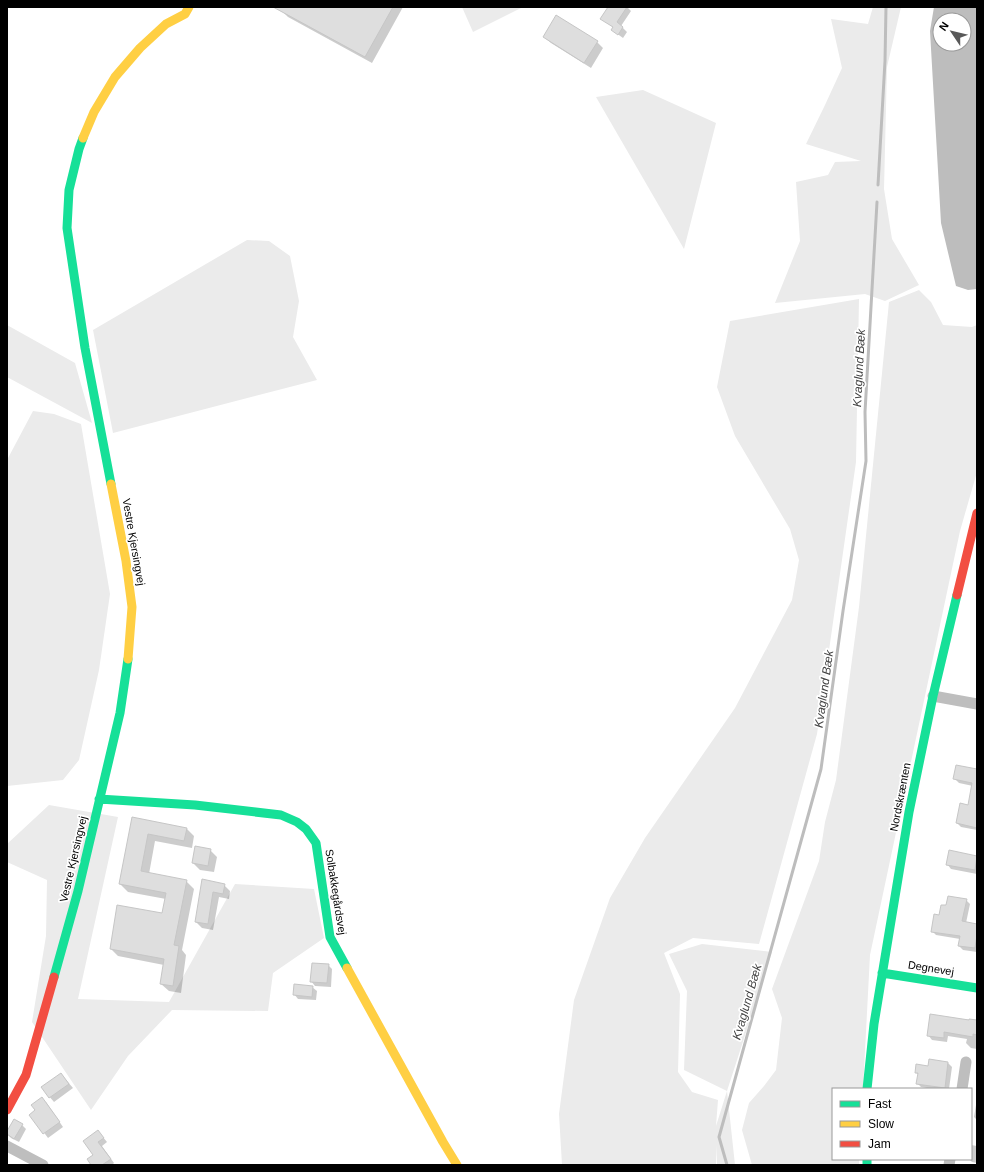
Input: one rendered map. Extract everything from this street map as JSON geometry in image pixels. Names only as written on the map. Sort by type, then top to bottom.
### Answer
[{"type":"street","name":"Vestre Kjersingvej","points":[[7,1110],[26,1075],[78,891],[120,713],[128,660],[132,607],[126,561],[85,348],[67,228],[69,190],[79,149],[94,112],[115,77],[140,48],[166,24],[185,14],[189,7]]},
{"type":"street","name":"Nordskrænten","points":[[867,1088],[871,1044],[909,812],[933,696],[977,513]]},
{"type":"street","points":[[933,696],[977,704]]},
{"type":"street","name":"Solbakkegårdsvej","points":[[99,799],[195,805],[281,815],[292,819],[311,834],[316,843],[330,937],[457,1165]]},
{"type":"street","name":"Degnevej","points":[[882,973],[977,988]]},
{"type":"street","points":[[962,1088],[966,1062]]},
{"type":"street","points":[[7,1146],[43,1165]]},
{"type":"shaded area","points":[[462,7],[523,7],[473,32]]},
{"type":"shaded area","points":[[873,7],[901,7],[887,67],[884,189],[892,239],[919,285],[885,301],[865,294],[775,303],[800,241],[796,182],[828,175],[835,162],[861,161],[806,144],[842,68],[831,19],[868,24]]},
{"type":"shaded area","points":[[934,7],[977,7],[977,289],[968,290],[956,286],[941,223],[930,31],[932,19],[932,52],[972,52],[972,12],[933,12]]},
{"type":"shaded area","points":[[643,90],[716,123],[684,249],[596,97]]},
{"type":"shaded area","points":[[247,240],[269,241],[290,256],[299,301],[293,337],[317,380],[113,433],[93,330]]},
{"type":"shaded area","points":[[919,290],[931,302],[943,325],[972,327],[977,325],[977,472],[960,531],[870,955],[863,1088],[832,1088],[832,1160],[859,1160],[859,1165],[752,1165],[742,1130],[749,1103],[776,1070],[782,1018],[772,989],[819,861],[825,822],[836,780],[859,607],[889,302]]},
{"type":"shaded area","points":[[859,299],[856,462],[817,734],[759,944],[693,938],[664,953],[680,994],[678,1072],[692,1092],[718,1100],[716,1126],[727,1091],[735,1165],[717,1165],[716,1145],[716,1165],[562,1165],[559,1114],[574,1000],[610,898],[645,838],[735,708],[792,600],[799,560],[790,529],[735,436],[717,387],[730,321]]},
{"type":"shaded area","points":[[7,325],[75,363],[92,423],[7,377]]},
{"type":"shaded area","points":[[33,411],[54,414],[81,424],[110,594],[99,670],[79,760],[63,780],[7,786],[7,460]]},
{"type":"shaded area","points":[[49,805],[118,817],[78,999],[169,1002],[235,884],[314,889],[324,938],[273,973],[268,1011],[172,1010],[128,1056],[91,1110],[32,1022],[46,936],[47,880],[7,862],[7,844]]},
{"type":"shaded area","points":[[702,944],[772,952],[727,1091],[684,1070],[687,991],[669,954]]},
{"type":"building","points":[[273,7],[393,7],[365,57]]},
{"type":"building","points":[[608,7],[627,7],[617,22],[623,27],[618,35],[611,30],[613,27],[600,19]]},
{"type":"building","points":[[556,15],[598,41],[584,63],[543,37]]},
{"type":"building","points":[[956,765],[977,769],[977,828],[956,823],[960,803],[968,805],[972,783],[953,779]]},
{"type":"building","points":[[132,817],[187,828],[184,841],[148,834],[141,871],[187,880],[174,945],[179,946],[173,986],[160,984],[164,959],[110,949],[117,905],[162,913],[166,893],[119,884]]},
{"type":"building","points":[[195,846],[211,849],[208,866],[192,863]]},
{"type":"building","points":[[949,850],[977,856],[975,870],[946,865]]},
{"type":"building","points":[[202,879],[225,884],[223,894],[213,892],[208,924],[195,922]]},
{"type":"building","points":[[948,896],[967,899],[962,921],[977,924],[975,948],[958,946],[960,936],[931,932],[934,914],[939,915],[941,905],[946,905]]},
{"type":"building","points":[[312,963],[329,964],[327,983],[310,982]]},
{"type":"building","points":[[294,984],[313,986],[312,997],[293,995]]},
{"type":"building","points":[[930,1014],[977,1020],[977,1035],[973,1034],[973,1037],[944,1032],[944,1038],[927,1036]]},
{"type":"building","points":[[929,1059],[948,1062],[945,1088],[916,1084],[918,1073],[915,1073],[916,1064],[928,1066]]},
{"type":"building","points":[[61,1073],[69,1084],[49,1098],[41,1087]]},
{"type":"building","points":[[42,1097],[60,1122],[43,1134],[29,1115],[35,1110],[31,1105]]},
{"type":"building","points":[[14,1119],[23,1124],[14,1139],[7,1134],[7,1131]]},
{"type":"building","points":[[98,1130],[104,1138],[98,1142],[111,1159],[102,1165],[91,1165],[87,1159],[93,1155],[83,1141]]},
{"type":"waterway","name":"Kvaglund Bæk","points":[[878,185],[885,61],[886,7]]},
{"type":"waterway","name":"Kvaglund Bæk","points":[[727,1165],[719,1137],[821,769],[866,461],[865,412],[877,202]]},
{"type":"traffic: fast","points":[[83,138],[69,190],[67,228],[85,348],[111,484]]},
{"type":"traffic: fast","points":[[867,1088],[874,1024],[909,812],[933,696],[957,595]]},
{"type":"traffic: fast","points":[[54,977],[78,891],[120,713],[128,659]]},
{"type":"traffic: fast","points":[[99,799],[195,805],[281,815],[297,822],[306,829],[316,843],[330,937],[347,968]]},
{"type":"traffic: fast","points":[[882,973],[977,988]]},
{"type":"traffic: fast","points":[[867,1160],[867,1165]]},
{"type":"traffic: slow","points":[[83,138],[94,112],[115,77],[140,48],[166,24],[185,14],[189,7]]},
{"type":"traffic: slow","points":[[111,484],[126,561],[132,607],[128,659]]},
{"type":"traffic: slow","points":[[347,968],[457,1165]]},
{"type":"traffic: jam","points":[[957,595],[977,513]]},
{"type":"traffic: jam","points":[[7,1110],[26,1075],[54,977]]}]
